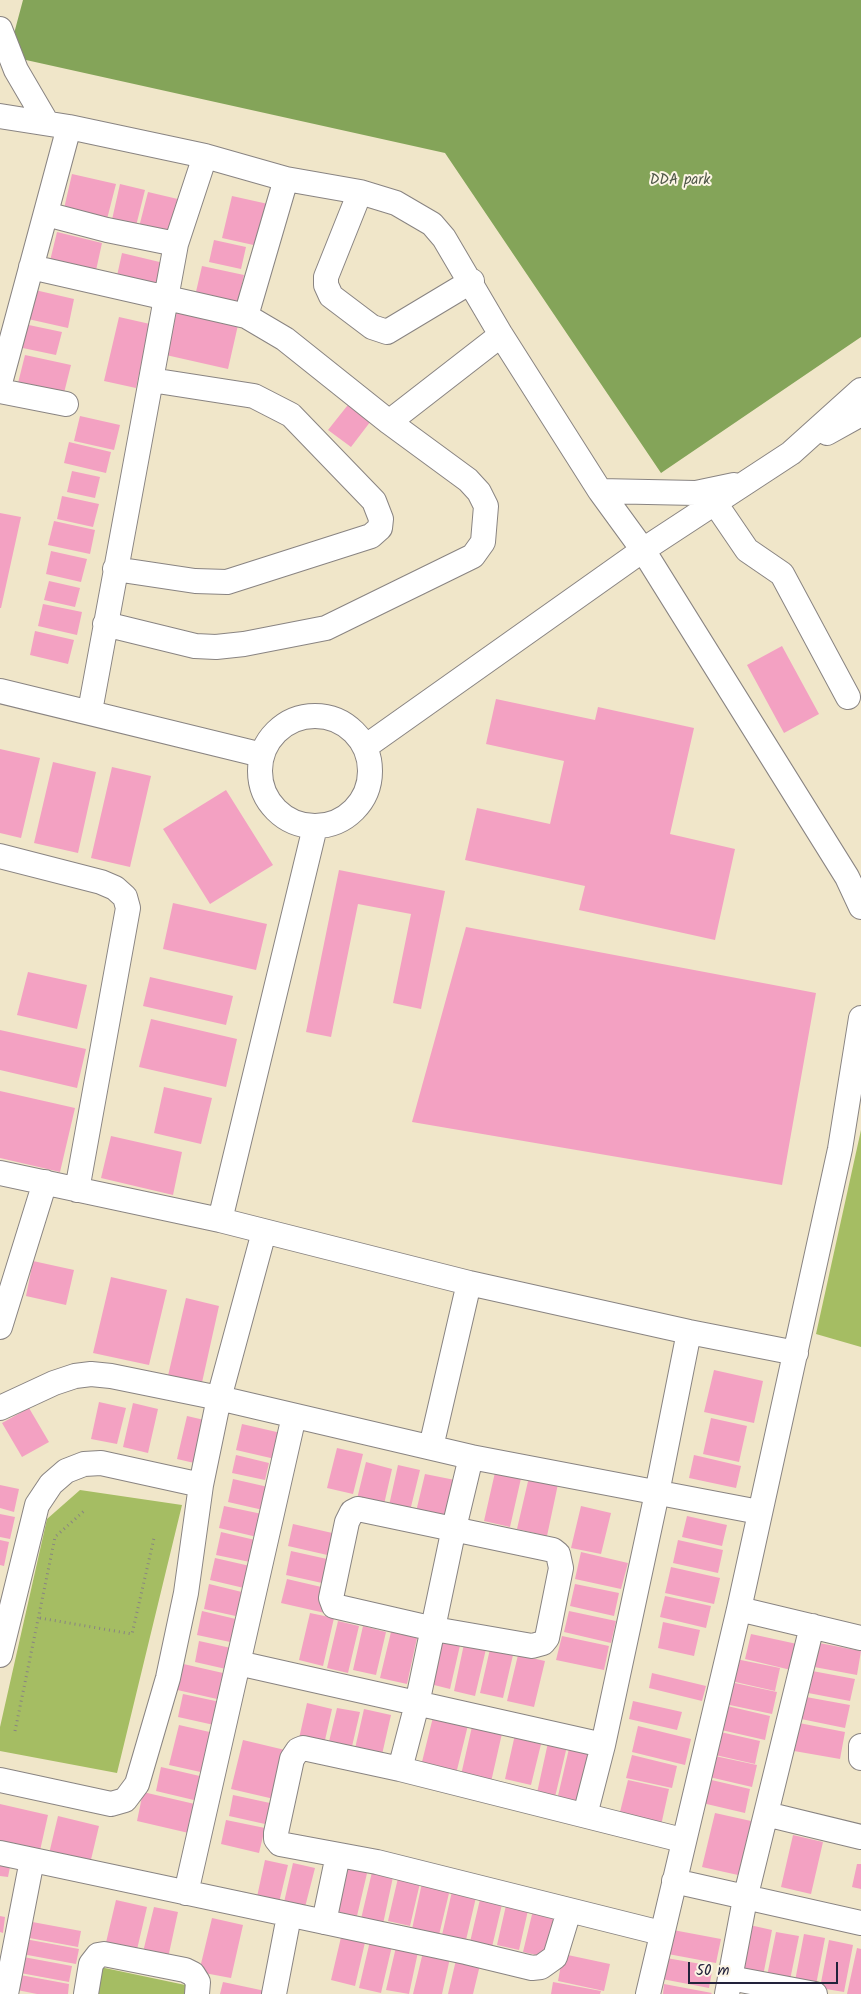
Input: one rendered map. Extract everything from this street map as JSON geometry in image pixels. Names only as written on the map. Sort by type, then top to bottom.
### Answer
[{"type":"street","points":[[0,29],[16,70],[58,125],[46,214],[0,383]]},
{"type":"street","points":[[0,116],[58,125],[205,156],[286,179],[360,192],[396,203],[432,224],[444,238],[472,281],[501,334],[600,491],[643,550],[848,877],[861,907]]},
{"type":"street","points":[[90,711],[176,244],[205,156]]},
{"type":"street","points":[[246,316],[286,179]]},
{"type":"street","points":[[360,192],[326,277],[326,285],[331,296],[372,326],[387,332],[472,281]]},
{"type":"street","points":[[46,214],[107,230],[176,244]]},
{"type":"street","points":[[31,268],[246,316],[285,338],[389,422],[468,480],[479,492],[486,506],[486,529],[483,542],[473,556],[326,628],[244,644],[195,646],[106,624]]},
{"type":"street","points":[[389,422],[501,334]]},
{"type":"street","points":[[115,568],[195,582],[227,582],[371,536],[380,528],[381,519],[374,501],[291,415],[254,396],[151,380]]},
{"type":"street","points":[[791,453],[861,390]]},
{"type":"street","points":[[0,391],[66,404]]},
{"type":"street","points":[[365,748],[643,550],[791,453],[861,414]]},
{"type":"street","points":[[600,491],[696,493],[746,482]]},
{"type":"street","points":[[715,503],[747,550],[782,574],[848,697]]},
{"type":"street","points":[[0,691],[90,711],[262,754]]},
{"type":"street","points":[[308,716],[326,717],[342,722],[356,733],[365,748],[370,763],[370,779],[366,794],[357,807],[345,818],[331,824],[315,827],[298,824],[284,817],[272,806],[264,793],[260,777],[262,754],[277,731],[292,721],[308,716]]},
{"type":"street","points":[[220,1220],[315,827]]},
{"type":"street","points":[[0,856],[101,882],[114,888],[124,897],[128,908],[76,1190]]},
{"type":"street","points":[[648,1994],[682,1840],[739,1609],[759,1512],[796,1353],[840,1149],[861,1018]]},
{"type":"street","points":[[0,1174],[220,1220],[469,1283],[689,1332],[796,1353]]},
{"type":"street","points":[[0,1327],[45,1182]]},
{"type":"street","points":[[0,1780],[106,1804],[120,1802],[131,1793],[137,1784],[168,1678],[186,1593],[201,1485],[219,1398],[264,1232]]},
{"type":"street","points":[[431,1447],[469,1283]]},
{"type":"street","points":[[585,1815],[603,1745],[689,1332]]},
{"type":"street","points":[[0,1408],[54,1383],[91,1374],[111,1376],[219,1398],[471,1457],[759,1512]]},
{"type":"street","points":[[186,1893],[294,1416]]},
{"type":"street","points":[[400,1769],[417,1704],[471,1457]]},
{"type":"street","points":[[0,1655],[38,1505],[52,1484],[66,1471],[84,1464],[101,1463],[201,1485]]},
{"type":"street","points":[[365,1509],[550,1549],[558,1554],[561,1568],[547,1638],[542,1643],[532,1646],[434,1629],[339,1608],[332,1603],[331,1598],[348,1522],[352,1512],[365,1509]]},
{"type":"street","points":[[739,1609],[861,1638]]},
{"type":"street","points":[[812,1626],[745,1899],[729,1986],[815,1994]]},
{"type":"street","points":[[238,1663],[603,1745]]},
{"type":"street","points":[[861,1746],[861,1758]]},
{"type":"street","points":[[661,1933],[376,1862],[280,1844],[276,1839],[294,1754],[303,1748],[400,1769],[682,1840]]},
{"type":"street","points":[[766,1814],[861,1837]]},
{"type":"street","points":[[0,1853],[532,1968],[542,1967],[555,1957],[569,1911]]},
{"type":"street","points":[[324,1922],[338,1855]]},
{"type":"street","points":[[6,1994],[32,1860]]},
{"type":"street","points":[[674,1881],[745,1899],[861,1923]]},
{"type":"street","points":[[274,1994],[289,1916]]},
{"type":"street","points":[[86,1994],[91,1964],[98,1955],[104,1954],[185,1970],[192,1974],[198,1982],[197,1994]]},
{"type":"path","points":[[15,1731],[40,1618],[55,1538],[84,1511]]},
{"type":"path","points":[[40,1618],[132,1634],[154,1538]]},
{"type":"green space","name":"DDA park","points":[[23,0],[861,0],[861,337],[661,473],[445,153],[8,56]]},
{"type":"green space","points":[[861,1130],[861,1347],[816,1334]]},
{"type":"green space","points":[[80,1490],[182,1505],[117,1773],[0,1751],[0,1727],[47,1519]]},
{"type":"green space","points":[[100,1967],[190,1986],[188,1994],[94,1994]]},
{"type":"building","points":[[72,174],[116,184],[106,223],[63,213]]},
{"type":"building","points":[[120,184],[145,190],[135,230],[111,224]]},
{"type":"building","points":[[148,192],[182,200],[173,235],[139,227]]},
{"type":"building","points":[[232,196],[268,204],[258,246],[222,238]]},
{"type":"building","points":[[57,232],[102,243],[95,275],[49,265]]},
{"type":"building","points":[[214,240],[246,247],[241,269],[209,262]]},
{"type":"building","points":[[122,253],[168,264],[161,296],[115,285]]},
{"type":"building","points":[[202,266],[244,275],[237,305],[195,296]]},
{"type":"building","points":[[35,290],[74,299],[68,328],[28,319]]},
{"type":"building","points":[[177,311],[238,325],[228,369],[166,355]]},
{"type":"building","points":[[119,317],[150,324],[136,388],[104,381]]},
{"type":"building","points":[[24,324],[62,332],[56,355],[18,347]]},
{"type":"building","points":[[25,355],[71,365],[64,393],[18,383]]},
{"type":"building","points":[[355,396],[377,413],[351,447],[328,430]]},
{"type":"building","points":[[80,416],[120,425],[114,450],[74,441]]},
{"type":"building","points":[[69,442],[111,452],[106,473],[64,463]]},
{"type":"building","points":[[72,471],[100,477],[95,498],[67,492]]},
{"type":"building","points":[[62,496],[99,504],[93,527],[57,519]]},
{"type":"building","points":[[0,513],[21,517],[1,608],[0,608]]},
{"type":"building","points":[[54,521],[95,530],[90,554],[48,545]]},
{"type":"building","points":[[51,551],[87,559],[81,582],[46,574]]},
{"type":"building","points":[[49,581],[80,588],[75,607],[44,600]]},
{"type":"building","points":[[43,604],[82,612],[77,635],[38,626]]},
{"type":"building","points":[[35,631],[74,640],[68,664],[30,655]]},
{"type":"building","points":[[782,646],[819,714],[784,733],[747,665]]},
{"type":"building","points":[[496,699],[595,720],[598,707],[694,728],[670,834],[735,849],[715,940],[579,910],[585,886],[465,860],[477,808],[550,824],[564,761],[486,744]]},
{"type":"building","points":[[0,749],[40,758],[21,838],[0,833]]},
{"type":"building","points":[[53,762],[96,772],[78,853],[34,843]]},
{"type":"building","points":[[112,767],[151,776],[130,867],[91,858]]},
{"type":"building","points":[[226,790],[273,865],[210,904],[163,829]]},
{"type":"building","points":[[339,870],[445,891],[421,1009],[393,1003],[411,914],[358,904],[331,1037],[306,1032]]},
{"type":"building","points":[[173,903],[267,924],[256,970],[163,949]]},
{"type":"building","points":[[466,927],[816,993],[782,1185],[412,1122]]},
{"type":"building","points":[[28,972],[87,985],[77,1029],[17,1015]]},
{"type":"building","points":[[150,977],[233,996],[226,1025],[143,1006]]},
{"type":"building","points":[[151,1019],[237,1039],[226,1087],[139,1067]]},
{"type":"building","points":[[0,1030],[86,1049],[77,1088],[0,1070]]},
{"type":"building","points":[[164,1087],[212,1098],[201,1144],[154,1133]]},
{"type":"building","points":[[0,1091],[75,1108],[60,1172],[0,1158]]},
{"type":"building","points":[[111,1136],[182,1152],[173,1195],[101,1178]]},
{"type":"building","points":[[33,1261],[74,1270],[66,1305],[26,1296]]},
{"type":"building","points":[[111,1277],[167,1290],[149,1365],[93,1353]]},
{"type":"building","points":[[186,1298],[219,1306],[201,1387],[167,1380]]},
{"type":"building","points":[[714,1370],[763,1381],[754,1423],[704,1412]]},
{"type":"building","points":[[99,1402],[126,1408],[117,1444],[91,1439]]},
{"type":"building","points":[[133,1403],[158,1409],[148,1453],[123,1447]]},
{"type":"building","points":[[29,1408],[49,1442],[22,1457],[2,1423]]},
{"type":"building","points":[[187,1416],[213,1422],[203,1465],[177,1459]]},
{"type":"building","points":[[711,1418],[747,1426],[739,1462],[703,1454]]},
{"type":"building","points":[[242,1424],[281,1433],[275,1459],[236,1450]]},
{"type":"building","points":[[337,1448],[363,1454],[353,1494],[327,1488]]},
{"type":"building","points":[[236,1455],[269,1463],[265,1480],[232,1473]]},
{"type":"building","points":[[694,1455],[741,1466],[736,1488],[689,1478]]},
{"type":"building","points":[[366,1462],[392,1469],[383,1509],[356,1503]]},
{"type":"building","points":[[398,1465],[420,1470],[409,1515],[388,1510]]},
{"type":"building","points":[[496,1468],[522,1474],[510,1527],[484,1521]]},
{"type":"building","points":[[425,1474],[455,1480],[446,1523],[415,1516]]},
{"type":"building","points":[[529,1477],[558,1484],[547,1536],[517,1529]]},
{"type":"building","points":[[233,1479],[268,1487],[263,1510],[228,1502]]},
{"type":"building","points":[[0,1485],[19,1489],[14,1512],[0,1508]]},
{"type":"building","points":[[224,1506],[262,1514],[257,1537],[219,1528]]},
{"type":"building","points":[[581,1506],[611,1513],[601,1554],[571,1548]]},
{"type":"building","points":[[0,1514],[15,1517],[10,1539],[0,1537]]},
{"type":"building","points":[[687,1516],[727,1525],[722,1546],[682,1537]]},
{"type":"building","points":[[293,1524],[341,1535],[336,1557],[288,1546]]},
{"type":"building","points":[[221,1532],[255,1540],[250,1562],[216,1555]]},
{"type":"building","points":[[0,1540],[9,1542],[4,1566],[0,1565]]},
{"type":"building","points":[[678,1540],[723,1550],[718,1573],[673,1563]]},
{"type":"building","points":[[291,1551],[336,1561],[331,1585],[286,1575]]},
{"type":"building","points":[[581,1552],[628,1563],[621,1589],[575,1579]]},
{"type":"building","points":[[215,1558],[250,1566],[244,1588],[210,1580]]},
{"type":"building","points":[[671,1567],[720,1578],[714,1604],[665,1593]]},
{"type":"building","points":[[287,1579],[330,1589],[325,1613],[281,1603]]},
{"type":"building","points":[[209,1584],[246,1593],[240,1617],[204,1609]]},
{"type":"building","points":[[575,1584],[619,1593],[614,1616],[570,1606]]},
{"type":"building","points":[[665,1596],[711,1606],[706,1628],[660,1617]]},
{"type":"building","points":[[202,1611],[240,1620],[235,1643],[197,1635]]},
{"type":"building","points":[[569,1611],[616,1621],[611,1643],[564,1632]]},
{"type":"building","points":[[310,1613],[334,1618],[323,1666],[299,1660]]},
{"type":"building","points":[[338,1621],[359,1626],[348,1673],[327,1668]]},
{"type":"building","points":[[663,1622],[700,1630],[694,1656],[658,1648]]},
{"type":"building","points":[[363,1626],[386,1632],[376,1675],[353,1670]]},
{"type":"building","points":[[391,1632],[417,1638],[407,1684],[380,1678]]},
{"type":"building","points":[[751,1634],[797,1644],[791,1670],[745,1659]]},
{"type":"building","points":[[437,1636],[461,1641],[450,1689],[426,1683]]},
{"type":"building","points":[[562,1636],[609,1646],[604,1670],[556,1660]]},
{"type":"building","points":[[199,1641],[231,1648],[226,1669],[195,1662]]},
{"type":"building","points":[[814,1642],[861,1651],[857,1675],[809,1666]]},
{"type":"building","points":[[464,1644],[486,1649],[475,1696],[454,1691]]},
{"type":"building","points":[[490,1649],[513,1655],[503,1698],[480,1693]]},
{"type":"building","points":[[518,1655],[545,1661],[534,1707],[507,1701]]},
{"type":"building","points":[[736,1659],[780,1668],[775,1691],[731,1681]]},
{"type":"building","points":[[179,1663],[223,1673],[217,1699],[173,1689]]},
{"type":"building","points":[[807,1670],[855,1679],[850,1701],[803,1692]]},
{"type":"building","points":[[652,1673],[706,1686],[702,1701],[649,1688]]},
{"type":"building","points":[[730,1682],[777,1692],[772,1714],[725,1704]]},
{"type":"building","points":[[183,1694],[220,1702],[214,1725],[178,1717]]},
{"type":"building","points":[[806,1697],[850,1705],[845,1728],[801,1719]]},
{"type":"building","points":[[633,1701],[682,1712],[677,1730],[629,1719]]},
{"type":"building","points":[[307,1703],[332,1709],[323,1749],[298,1743]]},
{"type":"building","points":[[723,1705],[770,1716],[765,1740],[717,1729]]},
{"type":"building","points":[[337,1708],[360,1712],[350,1755],[327,1750]]},
{"type":"building","points":[[364,1709],[391,1715],[381,1759],[354,1753]]},
{"type":"building","points":[[434,1713],[469,1721],[456,1774],[421,1766]]},
{"type":"building","points":[[473,1722],[503,1729],[491,1782],[461,1775]]},
{"type":"building","points":[[799,1723],[845,1732],[840,1759],[794,1751]]},
{"type":"building","points":[[179,1725],[214,1733],[205,1773],[169,1765]]},
{"type":"building","points":[[638,1726],[691,1739],[685,1765],[632,1752]]},
{"type":"building","points":[[516,1730],[543,1736],[531,1785],[505,1779]]},
{"type":"building","points":[[716,1731],[760,1741],[755,1764],[711,1754]]},
{"type":"building","points":[[549,1738],[568,1742],[555,1797],[537,1793]]},
{"type":"building","points":[[243,1740],[285,1750],[274,1799],[231,1789]]},
{"type":"building","points":[[571,1740],[598,1746],[584,1806],[557,1800]]},
{"type":"building","points":[[632,1755],[677,1766],[672,1788],[626,1778]]},
{"type":"building","points":[[710,1755],[757,1765],[752,1787],[705,1776]]},
{"type":"building","points":[[161,1767],[204,1777],[198,1801],[156,1791]]},
{"type":"building","points":[[703,1778],[750,1789],[745,1813],[698,1802]]},
{"type":"building","points":[[628,1780],[669,1789],[660,1830],[618,1820]]},
{"type":"building","points":[[143,1792],[199,1805],[193,1834],[137,1821]]},
{"type":"building","points":[[233,1795],[270,1803],[265,1824],[229,1816]]},
{"type":"building","points":[[0,1804],[48,1815],[39,1855],[0,1846]]},
{"type":"building","points":[[715,1813],[760,1823],[747,1877],[702,1867]]},
{"type":"building","points":[[58,1816],[99,1826],[89,1868],[48,1858]]},
{"type":"building","points":[[226,1820],[265,1828],[259,1853],[221,1844]]},
{"type":"building","points":[[793,1835],[823,1842],[811,1894],[781,1887]]},
{"type":"building","points":[[0,1860],[11,1862],[8,1877],[0,1876]]},
{"type":"building","points":[[265,1860],[288,1865],[277,1911],[255,1906]]},
{"type":"building","points":[[293,1863],[315,1868],[303,1915],[282,1911]]},
{"type":"building","points":[[344,1864],[368,1869],[357,1916],[333,1911]]},
{"type":"building","points":[[857,1864],[861,1864],[861,1889],[852,1887]]},
{"type":"building","points":[[372,1872],[393,1877],[383,1924],[361,1919]]},
{"type":"building","points":[[398,1878],[420,1883],[410,1926],[388,1921]]},
{"type":"building","points":[[422,1883],[450,1889],[439,1935],[412,1929]]},
{"type":"building","points":[[453,1887],[477,1893],[466,1940],[442,1935]]},
{"type":"building","points":[[481,1895],[503,1900],[492,1947],[470,1942]]},
{"type":"building","points":[[116,1900],[147,1907],[135,1958],[104,1951]]},
{"type":"building","points":[[507,1901],[529,1906],[519,1950],[497,1945]]},
{"type":"building","points":[[534,1906],[561,1912],[550,1958],[523,1952]]},
{"type":"building","points":[[154,1907],[178,1912],[168,1958],[143,1952]]},
{"type":"building","points":[[0,1916],[5,1917],[3,1933],[0,1932]]},
{"type":"building","points":[[212,1918],[243,1925],[231,1978],[199,1972]]},
{"type":"building","points":[[27,1921],[81,1931],[78,1947],[24,1937]]},
{"type":"building","points":[[745,1924],[772,1930],[763,1976],[736,1971]]},
{"type":"building","points":[[673,1930],[721,1939],[716,1963],[668,1954]]},
{"type":"building","points":[[776,1932],[799,1936],[790,1980],[767,1976]]},
{"type":"building","points":[[342,1933],[366,1938],[355,1986],[331,1980]]},
{"type":"building","points":[[804,1934],[825,1938],[816,1985],[795,1981]]},
{"type":"building","points":[[25,1939],[79,1949],[76,1964],[22,1954]]},
{"type":"building","points":[[829,1940],[853,1945],[844,1992],[820,1988]]},
{"type":"building","points":[[370,1941],[392,1946],[381,1993],[359,1988]]},
{"type":"building","points":[[396,1947],[418,1952],[409,1994],[386,1990]]},
{"type":"building","points":[[857,1948],[861,1949],[861,1994],[847,1994]]},
{"type":"building","points":[[423,1952],[450,1958],[442,1994],[413,1994]]},
{"type":"building","points":[[563,1954],[610,1964],[604,1991],[558,1981]]},
{"type":"building","points":[[18,1956],[72,1966],[69,1982],[15,1972]]},
{"type":"building","points":[[666,1958],[713,1966],[709,1988],[662,1979]]},
{"type":"building","points":[[456,1960],[480,1965],[473,1994],[448,1994]]},
{"type":"building","points":[[15,1974],[69,1984],[68,1994],[37,1994],[12,1989]]},
{"type":"building","points":[[223,1982],[270,1992],[270,1994],[220,1994]]},
{"type":"building","points":[[553,1982],[601,1991],[600,1994],[551,1994]]},
{"type":"building","points":[[664,1984],[712,1993],[663,1994]]}]
